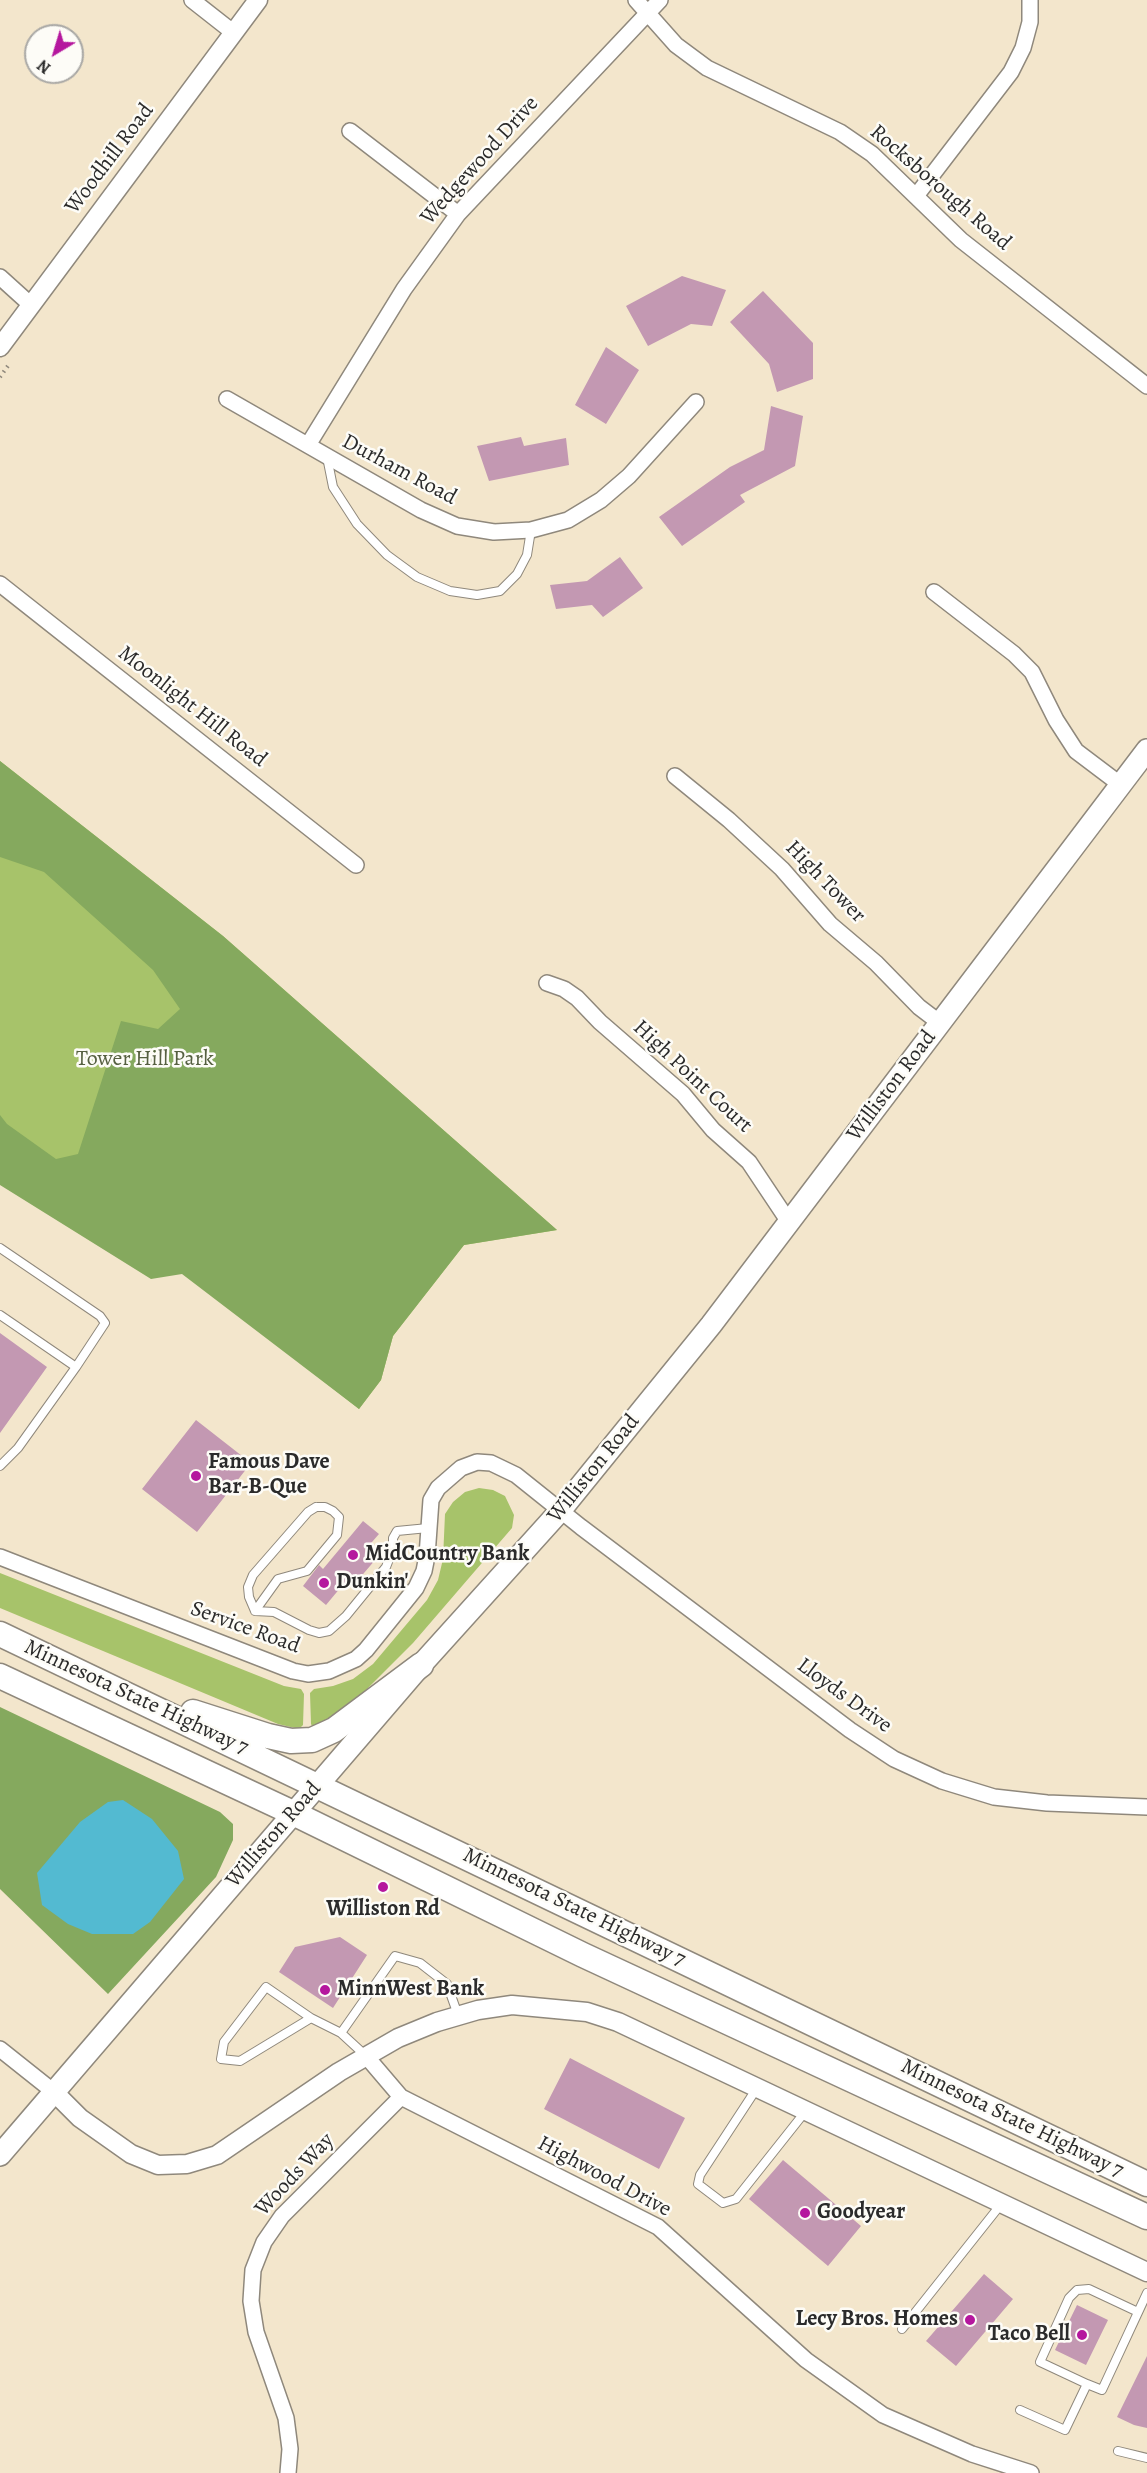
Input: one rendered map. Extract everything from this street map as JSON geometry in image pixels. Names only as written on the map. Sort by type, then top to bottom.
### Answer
[{"type":"main road","name":"Williston Road","points":[[0,2155],[421,1665],[560,1511],[711,1325],[1147,750]]},
{"type":"main road","name":"Minnesota State Highway 7","points":[[0,1634],[1147,2184]]},
{"type":"main road","points":[[108,1685],[268,1736],[291,1741],[312,1740],[334,1730],[421,1665]]},
{"type":"main road","name":"Minnesota State Highway 7","points":[[0,1676],[293,1813],[583,1955],[1147,2217]]},
{"type":"street","points":[[192,0],[234,33]]},
{"type":"street","name":"Woodhill Road","points":[[0,347],[258,0]]},
{"type":"street","name":"Rocksborough Road","points":[[636,0],[676,45],[707,68],[840,132],[872,153],[961,240],[1147,386]]},
{"type":"street","name":"Wedgewood Drive","points":[[308,446],[404,289],[458,214],[660,0]]},
{"type":"street","points":[[916,196],[1011,72],[1023,48],[1030,22],[1030,0]]},
{"type":"street","points":[[350,131],[458,214]]},
{"type":"street","points":[[0,277],[31,305]]},
{"type":"street","name":"Durham Road","points":[[227,399],[421,510],[457,526],[494,532],[531,530],[568,520],[601,500],[629,476],[696,402]]},
{"type":"street","name":"Moonlight Hill Road","points":[[0,584],[356,865]]},
{"type":"street","points":[[933,592],[1014,654],[1032,672],[1056,720],[1076,751],[1121,785]]},
{"type":"street","name":"High Tower","points":[[675,776],[729,820],[773,861],[830,924],[876,963],[919,1007],[940,1023]]},
{"type":"street","name":"High Point Court","points":[[547,983],[577,998],[600,1022],[683,1094],[713,1130],[749,1162],[789,1222]]},
{"type":"street","name":"Service Road","points":[[0,1557],[239,1651],[293,1671],[308,1674],[341,1667],[366,1650],[416,1588],[428,1556],[430,1500],[438,1488],[461,1468],[477,1462],[503,1467],[560,1511]]},
{"type":"street","name":"Lloyds Drive","points":[[560,1511],[841,1723],[894,1759],[942,1781],[994,1797],[1047,1803],[1147,1807]]},
{"type":"street","points":[[0,2049],[54,2092],[80,2118],[131,2154],[158,2165],[187,2164],[217,2155],[339,2072],[398,2038],[437,2022],[512,2006],[587,2012],[618,2022],[1147,2272]]},
{"type":"street","name":"Highwood Drive","points":[[366,2056],[401,2097],[658,2227],[806,2360],[883,2415],[972,2454],[1031,2473]]},
{"type":"street","name":"Woods Way","points":[[288,2473],[290,2449],[286,2418],[256,2332],[251,2301],[253,2270],[264,2242],[282,2216],[401,2097]]},
{"type":"lane","points":[[327,457],[333,486],[357,524],[387,555],[417,578],[450,591],[477,595],[500,591],[517,574],[527,555],[531,530]]},
{"type":"lane","points":[[0,1248],[100,1316],[105,1323],[18,1448],[0,1466]]},
{"type":"lane","points":[[0,1315],[76,1367]]},
{"type":"lane","points":[[316,1507],[325,1507],[333,1511],[339,1517],[338,1535],[307,1571],[278,1579],[255,1611],[249,1597],[248,1587],[253,1575],[308,1512],[316,1507]]},
{"type":"lane","points":[[255,1611],[273,1612],[309,1630],[319,1632],[329,1630],[346,1616],[386,1567],[393,1549],[393,1538],[397,1532],[428,1528]]},
{"type":"lane","points":[[341,2033],[395,1956],[420,1963],[447,1984],[459,2016]]},
{"type":"lane","points":[[311,2018],[240,2061],[221,2059],[224,2042],[266,1987],[311,2018],[341,2033],[366,2056]]},
{"type":"lane","points":[[757,2088],[700,2175],[698,2184],[723,2203],[736,2199],[806,2111]]},
{"type":"lane","points":[[902,2329],[1002,2203]]},
{"type":"lane","points":[[1138,2312],[1089,2289],[1077,2290],[1069,2298],[1040,2362],[1102,2390],[1147,2293]]},
{"type":"lane","points":[[1020,2410],[1065,2430],[1087,2384]]},
{"type":"lane","points":[[1118,2451],[1147,2458]]},
{"type":"green space","name":"Tower Hill Park","points":[[0,761],[223,936],[557,1230],[464,1245],[393,1336],[381,1380],[359,1409],[0,1129]]},
{"type":"green space","name":"Tower Hill Park","points":[[0,761],[223,936],[557,1230],[464,1245],[393,1336],[381,1380],[359,1409],[182,1274],[151,1279],[0,1185],[0,1115],[7,1124],[56,1159],[78,1154],[121,1021],[158,1029],[180,1009],[153,970],[44,872],[0,857]]},
{"type":"green space","points":[[479,1488],[493,1490],[505,1496],[514,1515],[512,1528],[413,1643],[339,1717],[313,1728],[310,1693],[314,1689],[333,1686],[353,1679],[373,1664],[427,1600],[438,1580],[443,1559],[445,1514],[453,1502],[465,1492]]},
{"type":"green space","points":[[0,1573],[284,1686],[301,1689],[304,1694],[303,1725],[299,1729],[278,1724],[0,1608]]},
{"type":"green space","points":[[0,1707],[220,1812],[233,1824],[233,1840],[216,1877],[108,1994],[0,1889]]},
{"type":"water","points":[[123,1800],[152,1819],[178,1851],[184,1879],[150,1922],[133,1934],[92,1934],[68,1924],[42,1905],[37,1873],[80,1822],[108,1802]]},
{"type":"building","points":[[682,276],[726,290],[712,326],[691,324],[648,346],[626,306]]},
{"type":"building","points":[[763,291],[813,343],[813,379],[777,392],[769,364],[730,322]]},
{"type":"building","points":[[606,347],[639,370],[606,424],[575,405]]},
{"type":"building","points":[[771,406],[803,416],[795,466],[740,495],[745,502],[682,546],[659,517],[730,467],[764,450]]},
{"type":"building","points":[[521,437],[524,446],[566,438],[569,465],[489,481],[477,446]]},
{"type":"building","points":[[620,557],[643,588],[603,617],[592,605],[556,609],[550,585],[587,581]]},
{"type":"building","points":[[0,1333],[47,1367],[0,1433]]},
{"type":"building","name":"Famous Dave Bar-B-Que","points":[[196,1420],[251,1463],[197,1532],[142,1489]]},
{"type":"building","name":"MidCountry Bank","points":[[363,1521],[379,1534],[365,1550],[376,1559],[352,1587],[346,1581],[326,1605],[303,1586],[319,1565],[323,1569]]},
{"type":"building","name":"MinnWest Bank","points":[[340,1937],[367,1955],[333,2008],[279,1972],[295,1947]]},
{"type":"building","points":[[570,2058],[685,2118],[659,2169],[544,2109]]},
{"type":"building","name":"Goodyear","points":[[783,2160],[861,2226],[828,2266],[749,2199]]},
{"type":"building","name":"Lecy Bros. Homes","points":[[984,2274],[1013,2299],[956,2366],[926,2341]]},
{"type":"building","name":"Taco Bell","points":[[1077,2305],[1108,2320],[1086,2365],[1055,2350]]},
{"type":"building","points":[[1147,2356],[1147,2428],[1117,2417]]},
{"type":"place","name":"Famous Dave Bar-B-Que","points":[[196,1476]]},
{"type":"place","name":"MidCountry Bank","points":[[353,1555]]},
{"type":"place","name":"Dunkin'","points":[[324,1583]]},
{"type":"place","name":"Williston Rd","points":[[383,1887]]},
{"type":"place","name":"MinnWest Bank","points":[[325,1990]]},
{"type":"place","name":"Goodyear","points":[[805,2213]]},
{"type":"place","name":"Lecy Bros. Homes","points":[[970,2320]]},
{"type":"place","name":"Taco Bell","points":[[1082,2335]]}]
